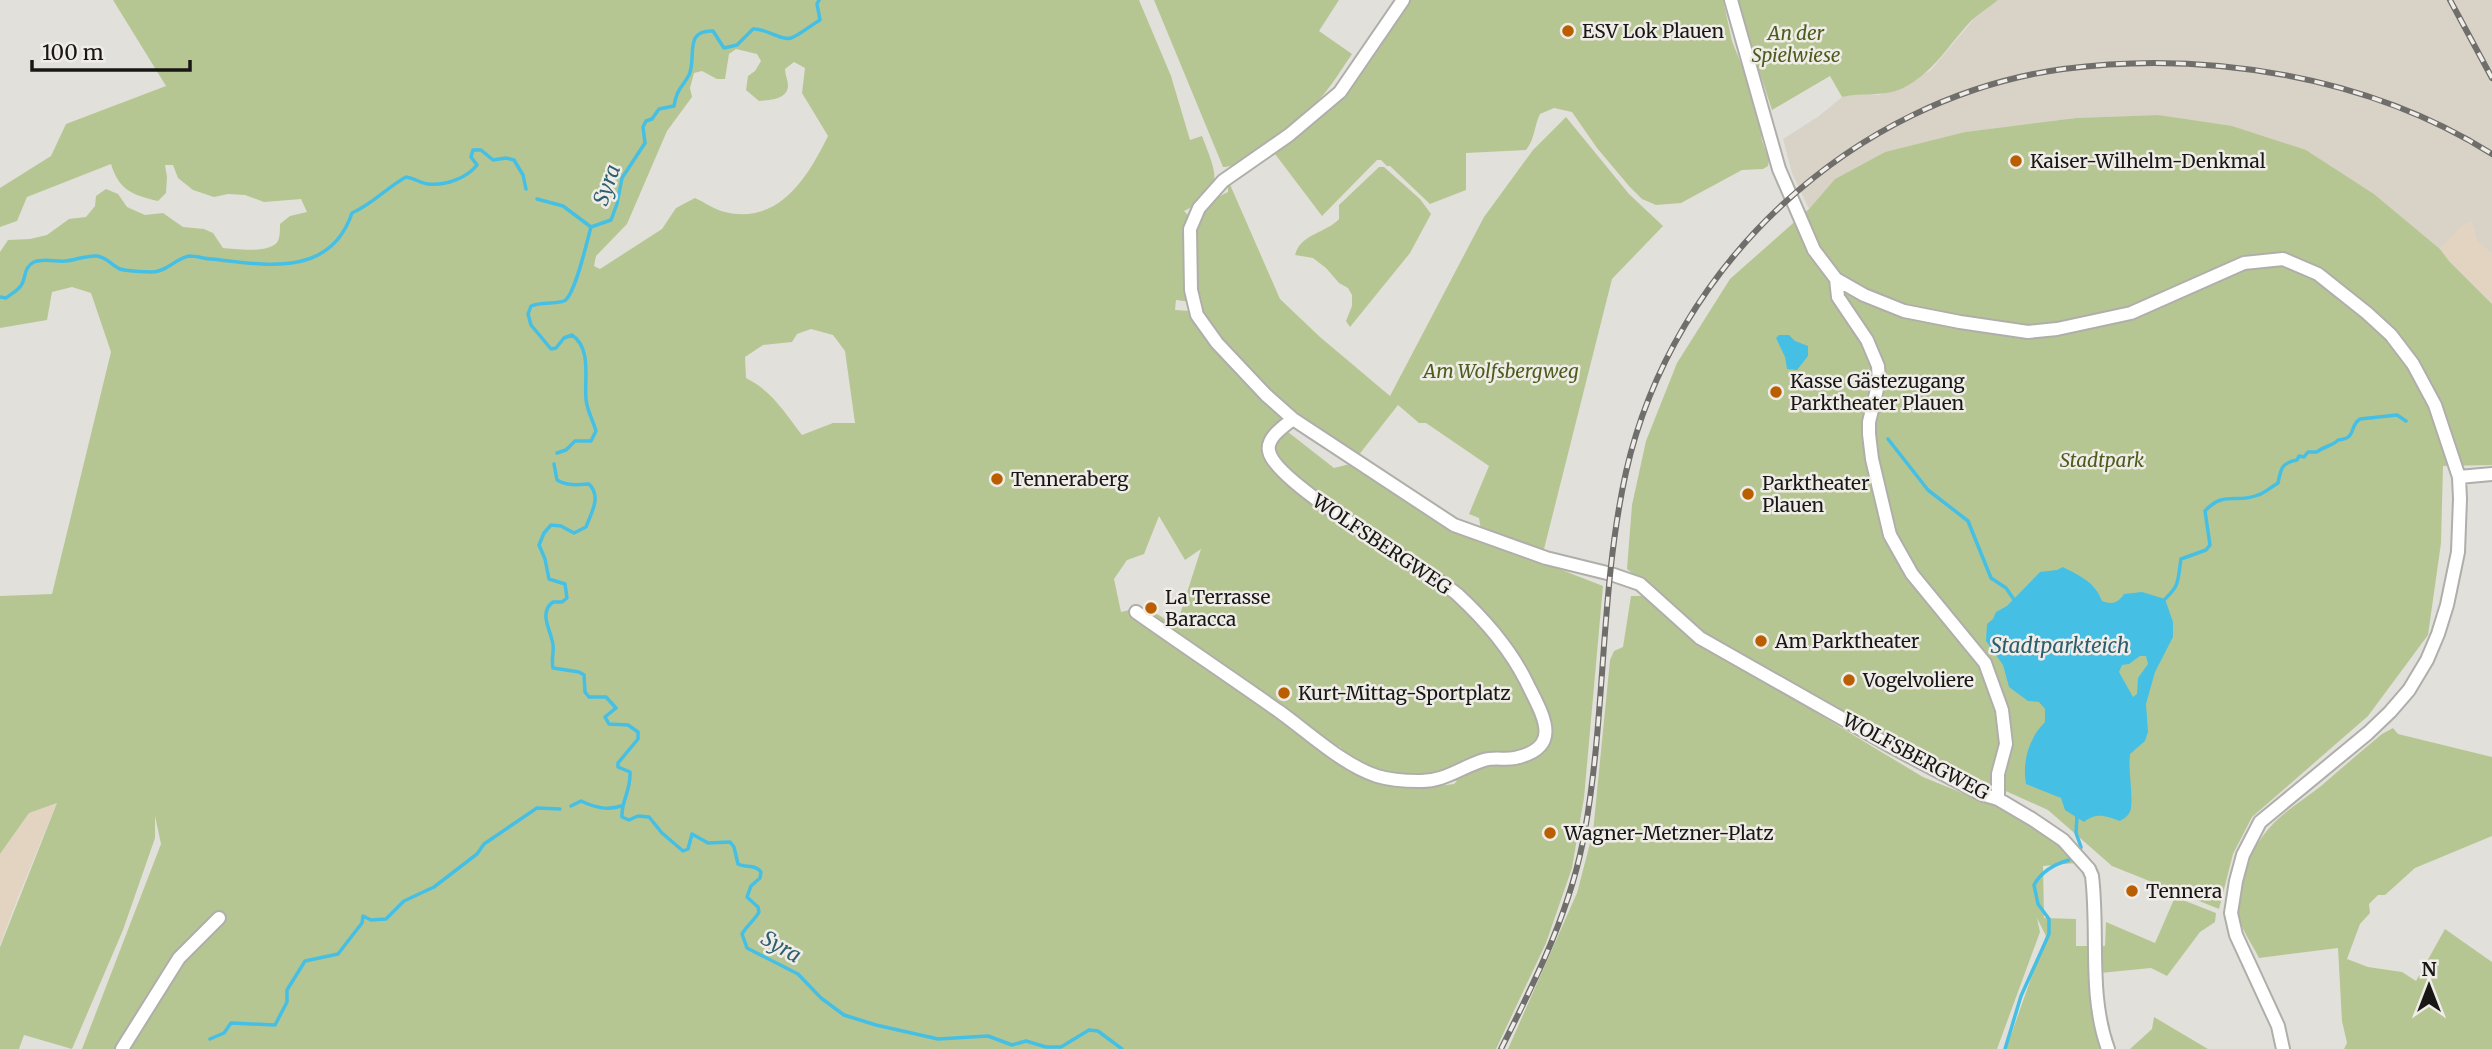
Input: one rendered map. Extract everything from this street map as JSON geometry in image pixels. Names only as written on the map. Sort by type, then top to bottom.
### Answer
[{"type":"street","name":"WOLFSBERGWEG","points":[[1403,0],[1340,92],[1289,135],[1223,181],[1199,208],[1191,229],[1189,272],[1197,315],[1244,373],[1293,419],[1454,525],[1546,558],[1640,584],[1700,638],[1894,748],[1982,794],[1998,799],[2063,840],[2092,876],[2097,1006],[2108,1049]]},
{"type":"street","points":[[1731,0],[1779,169],[1814,250],[1836,279],[1864,295],[1905,311],[2028,332],[2094,323],[2131,313],[2244,263],[2283,258],[2318,274],[2390,335],[2413,364],[2435,405],[2459,477],[2458,552],[2447,606],[2427,660],[2409,690],[2375,726],[2260,822],[2243,855],[2236,881],[2231,913],[2236,935],[2278,1026],[2283,1049]]},
{"type":"street","points":[[1836,279],[1838,297],[1867,340],[1878,366],[1879,381],[1869,422],[1869,434],[1872,460],[1890,535],[1908,568],[1985,663],[2002,710],[2006,744],[1998,774],[1998,799]]},
{"type":"street","name":"WOLFSBERGWEG","points":[[1136,612],[1334,751],[1376,775],[1421,781],[1440,779],[1488,758],[1520,757],[1542,747],[1546,736],[1532,694],[1522,673],[1489,626],[1457,594],[1308,492],[1282,472],[1272,459],[1269,453],[1271,440],[1293,419]]},
{"type":"street","points":[[2459,477],[2492,474]]},
{"type":"street","points":[[122,1049],[179,958],[219,918]]},
{"type":"shaded area","points":[[1998,0],[2492,0],[2492,254],[2477,241],[2472,222],[2463,224],[2440,249],[2374,194],[2306,150],[2158,115],[2076,118],[1965,132],[1885,152],[1835,179],[1809,209],[1792,173],[1783,139],[1819,116],[1842,97],[1855,93],[1879,95],[1930,71],[1974,19]]},
{"type":"shaded area","points":[[2472,222],[2477,241],[2492,254],[2492,304],[2440,249],[2463,223]]},
{"type":"shaded area","points":[[57,803],[0,945],[0,854],[29,813]]},
{"type":"green space","points":[[113,0],[1139,0],[1171,76],[1190,140],[1202,136],[1214,170],[1212,188],[1207,196],[1184,211],[1189,216],[1191,302],[1176,300],[1175,310],[1191,311],[1281,413],[1288,432],[1334,468],[1350,464],[1431,519],[1603,586],[1584,798],[1572,868],[1546,943],[1496,1049],[82,1049],[161,844],[155,816],[155,838],[123,930],[72,1049],[24,1035],[19,1049],[0,1049],[0,947],[57,803],[29,813],[0,854],[0,596],[52,594],[111,352],[91,293],[72,287],[52,292],[47,320],[0,328],[0,252],[8,240],[47,235],[69,219],[86,217],[95,206],[96,196],[106,189],[118,194],[127,207],[145,215],[163,213],[183,227],[204,229],[213,233],[223,248],[268,248],[278,241],[280,224],[290,216],[307,212],[301,199],[264,202],[245,195],[214,197],[193,190],[178,178],[173,165],[165,165],[166,193],[158,201],[128,190],[118,180],[111,164],[27,197],[17,221],[0,227],[0,188],[51,156],[66,124],[166,86]],"holes":[[[736,49],[757,54],[761,61],[748,76],[746,90],[759,101],[777,98],[787,91],[785,69],[794,62],[805,68],[802,93],[828,136],[811,167],[789,194],[761,211],[744,214],[725,212],[695,198],[676,208],[662,229],[600,269],[594,266],[596,256],[627,224],[667,131],[692,97],[690,88],[694,73],[702,71],[717,79],[725,79],[729,54]],[[811,329],[833,335],[845,351],[855,423],[833,423],[802,435],[771,396],[746,378],[745,357],[763,345],[792,342],[797,334]],[[1159,516],[1185,560],[1201,549],[1176,627],[1151,611],[1138,609],[1121,612],[1114,579],[1127,560],[1144,554]],[[1339,746],[1374,772],[1457,781],[1454,784],[1425,788],[1407,785],[1332,756]]]},
{"type":"green space","points":[[1154,0],[1339,0],[1319,31],[1352,54],[1324,94],[1292,126],[1248,159],[1223,167]]},
{"type":"green space","points":[[1405,0],[1723,0],[1732,41],[1757,104],[1768,166],[1763,169],[1742,170],[1681,203],[1656,205],[1642,199],[1629,186],[1597,148],[1572,112],[1554,108],[1540,114],[1526,150],[1466,153],[1466,190],[1430,204],[1390,166],[1377,160],[1322,216],[1272,150],[1313,121]]},
{"type":"green space","name":"An der Spielwiese","points":[[1736,0],[1998,0],[1972,20],[1922,75],[1901,89],[1842,97],[1830,76],[1772,110]]},
{"type":"green space","name":"Stadtpark","points":[[2158,115],[2232,126],[2306,150],[2374,194],[2440,249],[2492,304],[2492,465],[2443,466],[2441,543],[2428,635],[2368,716],[2252,817],[2233,854],[2219,909],[2112,866],[2048,810],[1899,743],[1704,633],[1627,569],[1632,505],[1646,441],[1677,363],[1730,279],[1809,209],[1835,179],[1885,152],[1965,132],[2076,118]]},
{"type":"green space","name":"Am Wolfsbergweg","points":[[1566,117],[1629,194],[1663,226],[1612,279],[1543,553],[1481,530],[1479,518],[1469,514],[1489,466],[1426,423],[1419,423],[1398,405],[1358,456],[1303,417],[1270,389],[1224,340],[1200,304],[1194,285],[1194,237],[1198,221],[1206,207],[1228,192],[1228,180],[1280,299],[1390,396],[1484,217],[1533,150]]},
{"type":"green space","points":[[1379,167],[1384,167],[1420,199],[1431,214],[1410,253],[1350,327],[1346,321],[1352,306],[1352,295],[1348,288],[1313,258],[1295,255],[1302,242],[1339,219],[1339,205]]},
{"type":"green space","points":[[1631,596],[1644,596],[1697,644],[1923,777],[2026,819],[2059,844],[2075,863],[2043,866],[2044,918],[2076,919],[2076,946],[2105,946],[2106,922],[2155,943],[2175,897],[2216,913],[2215,922],[2200,932],[2167,976],[2151,968],[2100,973],[2103,1049],[2006,1049],[2046,936],[2037,918],[2040,932],[1997,1049],[1508,1049],[1577,893],[1593,832],[1610,660],[1614,651],[1623,647]]},
{"type":"green space","points":[[2393,728],[2398,734],[2492,757],[2492,836],[2415,868],[2385,895],[2378,895],[2369,904],[2370,913],[2360,924],[2347,959],[2368,967],[2402,972],[2416,981],[2445,929],[2492,962],[2492,1049],[2344,1049],[2347,1043],[2342,1021],[2338,948],[2259,958],[2238,916],[2237,898],[2243,873],[2255,848],[2270,827],[2382,734]]},
{"type":"green space","points":[[2154,1017],[2208,1049],[2130,1049],[2152,1029]]},
{"type":"water","points":[[1779,335],[1789,335],[1795,341],[1808,346],[1808,356],[1797,370],[1787,369],[1785,357],[1776,338]]},
{"type":"water","name":"Stadtparkteich","points":[[2063,567],[2081,577],[2091,584],[2102,601],[2112,603],[2124,594],[2142,592],[2165,599],[2173,622],[2173,637],[2155,672],[2146,704],[2148,732],[2145,741],[2130,754],[2131,808],[2120,821],[2097,816],[2084,822],[2065,810],[2061,798],[2026,784],[2028,750],[2045,722],[2045,709],[2039,702],[2028,701],[2009,687],[2003,665],[1986,641],[1987,624],[1996,612],[2007,606],[2040,572]],"holes":[[[2140,656],[2146,656],[2148,664],[2138,678],[2137,694],[2133,697],[2119,672],[2122,665],[2129,664]]]},
{"type":"waterway","name":"Syra","points":[[557,453],[566,450],[575,441],[591,441],[596,431],[587,403],[585,356],[572,335],[551,349],[531,325],[528,314],[531,306],[561,302],[568,297],[591,227],[611,220],[622,178],[645,143],[643,127],[659,109],[674,106],[678,92],[689,75],[694,40],[698,35],[713,31],[724,48],[737,45],[753,29],[791,38],[820,20],[817,4],[819,0]]},
{"type":"waterway","points":[[0,297],[6,298],[17,290],[28,266],[42,260],[66,261],[97,256],[120,269],[152,272],[190,256],[274,264],[294,263],[312,258],[328,248],[342,234],[352,213],[406,177],[425,183],[441,184],[468,174],[477,165],[471,157],[473,150],[481,150],[493,160],[514,160],[523,175],[526,189]]},
{"type":"waterway","points":[[537,199],[563,206],[591,227]]},
{"type":"waterway","points":[[2162,602],[2177,583],[2181,559],[2206,550],[2210,545],[2205,511],[2212,505],[2224,499],[2263,493],[2278,483],[2285,465],[2297,460],[2299,456],[2317,452],[2348,437],[2360,419],[2397,415],[2406,421]]},
{"type":"waterway","points":[[1888,439],[1928,490],[1968,521],[1991,578],[2006,588],[2015,601]]},
{"type":"waterway","name":"Syra","points":[[554,464],[557,480],[568,484],[589,484],[595,494],[595,500],[586,527],[574,533],[561,526],[551,525],[539,545],[549,579],[565,584],[567,598],[562,602],[553,602],[546,611],[553,645],[553,668],[584,675],[585,692],[589,697],[606,697],[616,708],[605,717],[609,724],[628,725],[638,732],[638,739],[618,763],[618,767],[630,772],[622,817],[629,820],[638,816],[649,817],[662,833],[683,851],[688,849],[692,834],[708,843],[730,842],[738,864],[756,868],[761,872],[747,897],[758,907],[759,912],[742,934],[747,948],[798,974],[821,998],[844,1015],[876,1025],[938,1039],[988,1036],[1012,1045],[1026,1041],[1046,1047],[1061,1047],[1089,1030],[1098,1031],[1122,1049]]},
{"type":"waterway","points":[[571,806],[581,801],[601,808],[621,806]]},
{"type":"waterway","points":[[210,1039],[224,1033],[231,1023],[275,1025],[287,1002],[287,990],[305,961],[338,954],[362,923],[363,916],[371,920],[386,919],[404,901],[434,887],[477,854],[484,844],[537,808],[560,809]]},
{"type":"waterway","points":[[2077,816],[2076,833],[2081,847],[2079,853]]},
{"type":"waterway","points":[[2005,1049],[2021,996],[2049,934],[2049,919],[2038,904],[2034,885],[2049,869],[2069,860]]},
{"type":"railway","points":[[2450,0],[2492,78]]},
{"type":"railway","points":[[1501,1049],[1551,943],[1579,859],[1592,786],[1607,606],[1618,516],[1626,472],[1650,396],[1685,326],[1730,261],[1783,204],[1845,155],[1913,115],[1986,86],[2063,69],[2118,64],[2173,63],[2229,67],[2285,75],[2340,88],[2393,105],[2444,127],[2492,154]]},
{"type":"place","name":"ESV Lok Plauen","points":[[1568,31]]},
{"type":"place","name":"Kaiser-Wilhelm-Denkmal","points":[[2016,161]]},
{"type":"place","name":"Kasse Gästezugang Parktheater Plauen","points":[[1776,392]]},
{"type":"place","name":"Tenneraberg","points":[[997,479]]},
{"type":"place","name":"Parktheater Plauen","points":[[1748,494]]},
{"type":"place","name":"La Terrasse Baracca","points":[[1151,608]]},
{"type":"place","name":"Am Parktheater","points":[[1761,641]]},
{"type":"place","name":"Vogelvoliere","points":[[1849,680]]},
{"type":"place","name":"Kurt-Mittag-Sportplatz","points":[[1284,693]]},
{"type":"place","name":"Wagner-Metzner-Platz","points":[[1550,833]]},
{"type":"place","name":"Tennera","points":[[2132,891]]}]
